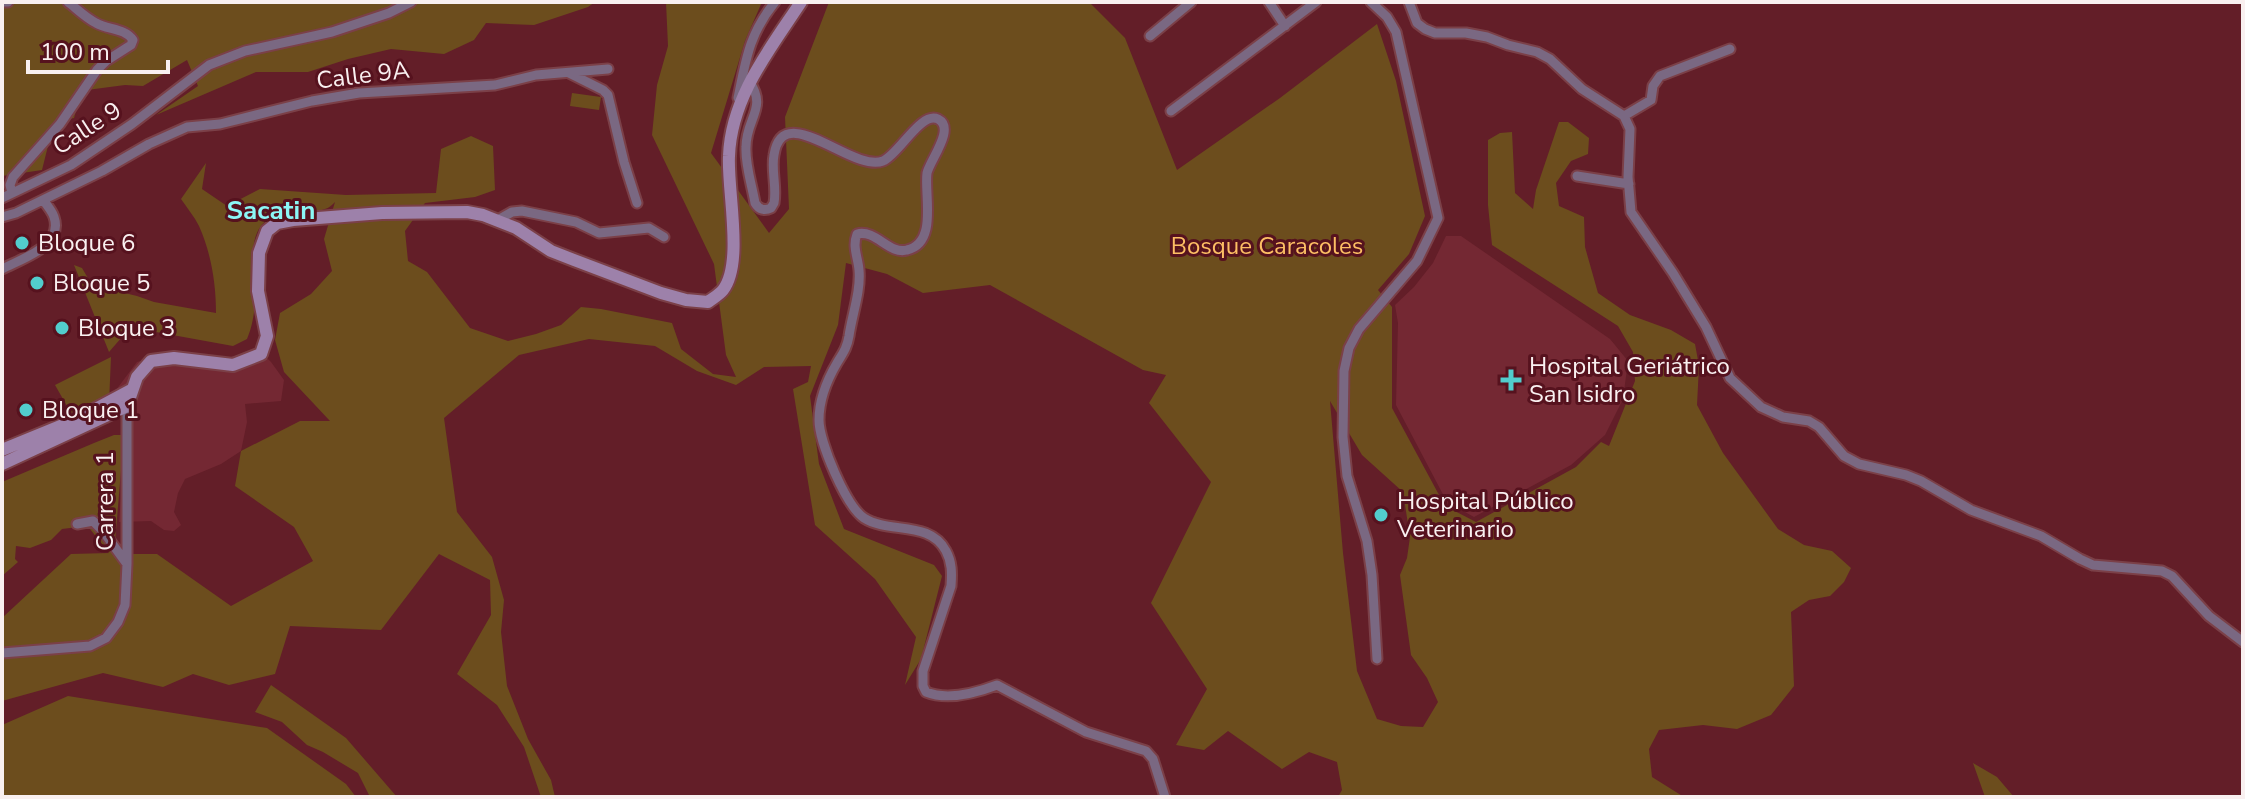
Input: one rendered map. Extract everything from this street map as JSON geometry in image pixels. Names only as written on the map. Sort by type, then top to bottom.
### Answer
[{"type":"main road","points":[[2,450],[75,420],[131,390],[137,377],[151,361],[174,358],[233,365],[261,354],[267,336],[258,291],[259,253],[267,231],[277,223],[382,213],[467,212],[498,220],[551,251],[661,293],[708,302],[723,291],[732,271],[728,157],[733,125],[749,81],[801,2]]},
{"type":"main road","name":"Carrera 1","points":[[127,406],[131,390]]},
{"type":"main road","points":[[2,464],[127,406]]},
{"type":"street","points":[[12,193],[10,185],[13,177],[60,124],[97,70],[131,45],[133,40],[126,33],[91,21],[68,2]]},
{"type":"street","name":"Calle 9","points":[[2,198],[71,165],[132,124],[209,65],[245,51],[332,32],[389,13],[411,2]]},
{"type":"street","points":[[733,125],[750,42],[763,16],[775,2]]},
{"type":"street","points":[[1150,36],[1191,2]]},
{"type":"street","points":[[1269,2],[1285,26]]},
{"type":"street","points":[[1171,111],[1316,2]]},
{"type":"street","points":[[1371,2],[1387,17],[1396,32],[1438,218],[1417,261],[1359,329],[1349,348],[1344,371],[1343,437],[1347,476],[1367,541],[1377,659]]},
{"type":"street","points":[[1409,2],[1417,23],[1425,29],[1435,33],[1487,37],[1537,52],[1550,59],[1582,89],[1624,116],[1630,129],[1631,212],[1706,327],[1730,378],[1761,407],[1783,417],[1809,421],[1819,427],[1844,456],[1859,464],[1921,481],[1971,510],[2041,536],[2080,559],[2110,568],[2162,571],[2172,576],[2209,616],[2243,642]]},
{"type":"street","points":[[1624,116],[1651,100],[1653,86],[1660,76],[1730,49]]},
{"type":"street","name":"Calle 9A","points":[[2,217],[43,200],[187,127],[220,124],[359,93],[495,85],[536,75],[608,69]]},
{"type":"street","points":[[566,72],[608,95],[637,203]]},
{"type":"street","points":[[749,81],[758,100],[748,129],[746,155],[755,203],[763,210],[771,208],[774,203],[773,156],[784,135],[808,135],[855,159],[875,163],[896,153],[923,120],[934,118],[944,125],[943,140],[932,158],[927,176],[928,210],[923,237],[916,246],[906,251],[895,250],[863,232],[857,234],[854,241],[859,286],[847,351],[838,360],[819,407],[819,425],[828,458],[854,508],[861,516],[878,524],[925,532],[936,537],[950,560],[951,586],[923,671],[926,692],[941,696],[970,693],[997,685],[1086,732],[1146,751],[1153,759],[1165,797]]},
{"type":"street","points":[[1577,176],[1629,184]]},
{"type":"street","points":[[2,269],[43,247],[53,238],[55,222],[43,200]]},
{"type":"street","points":[[498,220],[512,212],[522,211],[576,222],[599,233],[649,228],[664,237]]},
{"type":"street","name":"Carrera 1","points":[[2,653],[90,646],[106,638],[118,622],[125,605],[127,564],[127,406]]},
{"type":"street","points":[[77,524],[93,521],[127,564]]},
{"type":"shaded area","name":"Hospital Geriátrico San Isidro","points":[[1446,236],[1461,236],[1610,339],[1628,361],[1623,399],[1605,435],[1571,465],[1474,517],[1447,502],[1396,405],[1398,323],[1395,305],[1433,263]]},
{"type":"shaded area","points":[[262,353],[284,380],[281,401],[245,404],[247,422],[241,451],[221,464],[185,479],[174,512],[181,525],[174,531],[164,530],[151,521],[119,522],[129,396],[113,394],[137,362],[151,358],[195,367],[229,367]]},
{"type":"green space","points":[[2,2],[595,2],[534,25],[486,23],[474,40],[444,54],[391,49],[308,72],[256,72],[156,115],[198,86],[187,60],[143,86],[87,90],[80,97],[74,118],[54,122],[42,170],[2,176]]},
{"type":"green space","name":"Bosque Caracoles","points":[[666,2],[762,2],[745,41],[711,153],[769,233],[789,209],[785,117],[829,2],[1089,2],[1125,38],[1177,170],[1280,98],[1377,24],[1396,81],[1425,216],[1409,254],[1378,290],[1392,307],[1392,408],[1445,506],[1476,522],[1576,467],[1601,442],[1609,446],[1635,381],[1633,352],[1618,326],[1492,245],[1488,205],[1488,140],[1500,133],[1512,132],[1515,193],[1533,209],[1536,190],[1559,122],[1568,122],[1589,138],[1588,154],[1571,161],[1556,183],[1559,206],[1584,217],[1585,247],[1598,293],[1630,315],[1671,330],[1695,344],[1699,366],[1697,405],[1723,453],[1778,529],[1804,545],[1832,551],[1851,568],[1844,582],[1830,596],[1809,600],[1791,612],[1794,686],[1771,715],[1737,729],[1703,725],[1659,730],[1649,749],[1652,777],[1684,797],[1338,797],[1342,790],[1337,762],[1309,752],[1282,769],[1228,731],[1204,750],[1176,745],[1207,689],[1151,603],[1211,482],[1149,403],[1166,375],[1143,370],[990,285],[923,293],[887,274],[846,263],[838,325],[810,396],[819,464],[844,529],[934,565],[942,576],[921,659],[905,685],[916,637],[875,579],[815,525],[793,389],[808,382],[811,366],[764,367],[736,385],[697,371],[655,346],[589,339],[519,355],[444,418],[457,512],[492,557],[504,600],[501,632],[507,686],[528,739],[551,780],[555,797],[541,797],[524,747],[497,705],[457,674],[491,615],[490,580],[439,554],[381,630],[290,626],[275,674],[229,685],[193,674],[163,687],[103,673],[2,701],[2,618],[71,554],[109,553],[90,529],[62,529],[51,540],[30,548],[16,546],[15,559],[18,562],[2,576],[2,482],[114,435],[124,435],[114,554],[157,554],[231,606],[313,561],[294,527],[235,486],[241,451],[300,421],[330,421],[284,372],[275,340],[280,313],[311,294],[332,271],[324,239],[335,202],[318,211],[276,216],[261,226],[254,246],[255,302],[251,326],[247,339],[233,346],[156,332],[122,337],[109,352],[74,265],[82,268],[92,285],[154,302],[216,313],[214,279],[207,247],[197,222],[181,199],[206,163],[202,189],[227,206],[260,189],[346,195],[436,193],[441,149],[471,136],[493,146],[495,190],[475,197],[425,203],[405,231],[408,261],[427,272],[470,328],[508,341],[561,325],[581,307],[601,309],[672,323],[681,349],[713,374],[736,377],[726,355],[714,264],[652,135],[657,85],[668,46]],"holes":[[[1330,401],[1362,455],[1403,492],[1410,537],[1407,558],[1400,575],[1411,655],[1427,678],[1438,702],[1423,727],[1401,726],[1377,719],[1357,671]]]},
{"type":"green space","points":[[572,93],[601,97],[599,110],[570,106]]},
{"type":"green space","points":[[111,357],[109,403],[75,420],[55,385]]},
{"type":"green space","points":[[271,685],[346,738],[397,797],[370,797],[358,773],[307,745],[282,722],[255,712]]},
{"type":"green space","points":[[68,696],[267,728],[346,784],[356,797],[2,797],[2,725]]},
{"type":"green space","points":[[1973,763],[1997,777],[2014,797],[1985,797]]},
{"type":"place","name":"Bloque 6","points":[[22,243]]},
{"type":"place","name":"Bloque 5","points":[[37,283]]},
{"type":"place","name":"Bloque 3","points":[[62,328]]},
{"type":"place","name":"Hospital Geriátrico San Isidro","points":[[1511,380]]},
{"type":"place","name":"Bloque 1","points":[[26,410]]},
{"type":"place","name":"Hospital Público Veterinario","points":[[1381,515]]},
{"type":"district","name":"Sacatin","points":[[271,210]]}]
